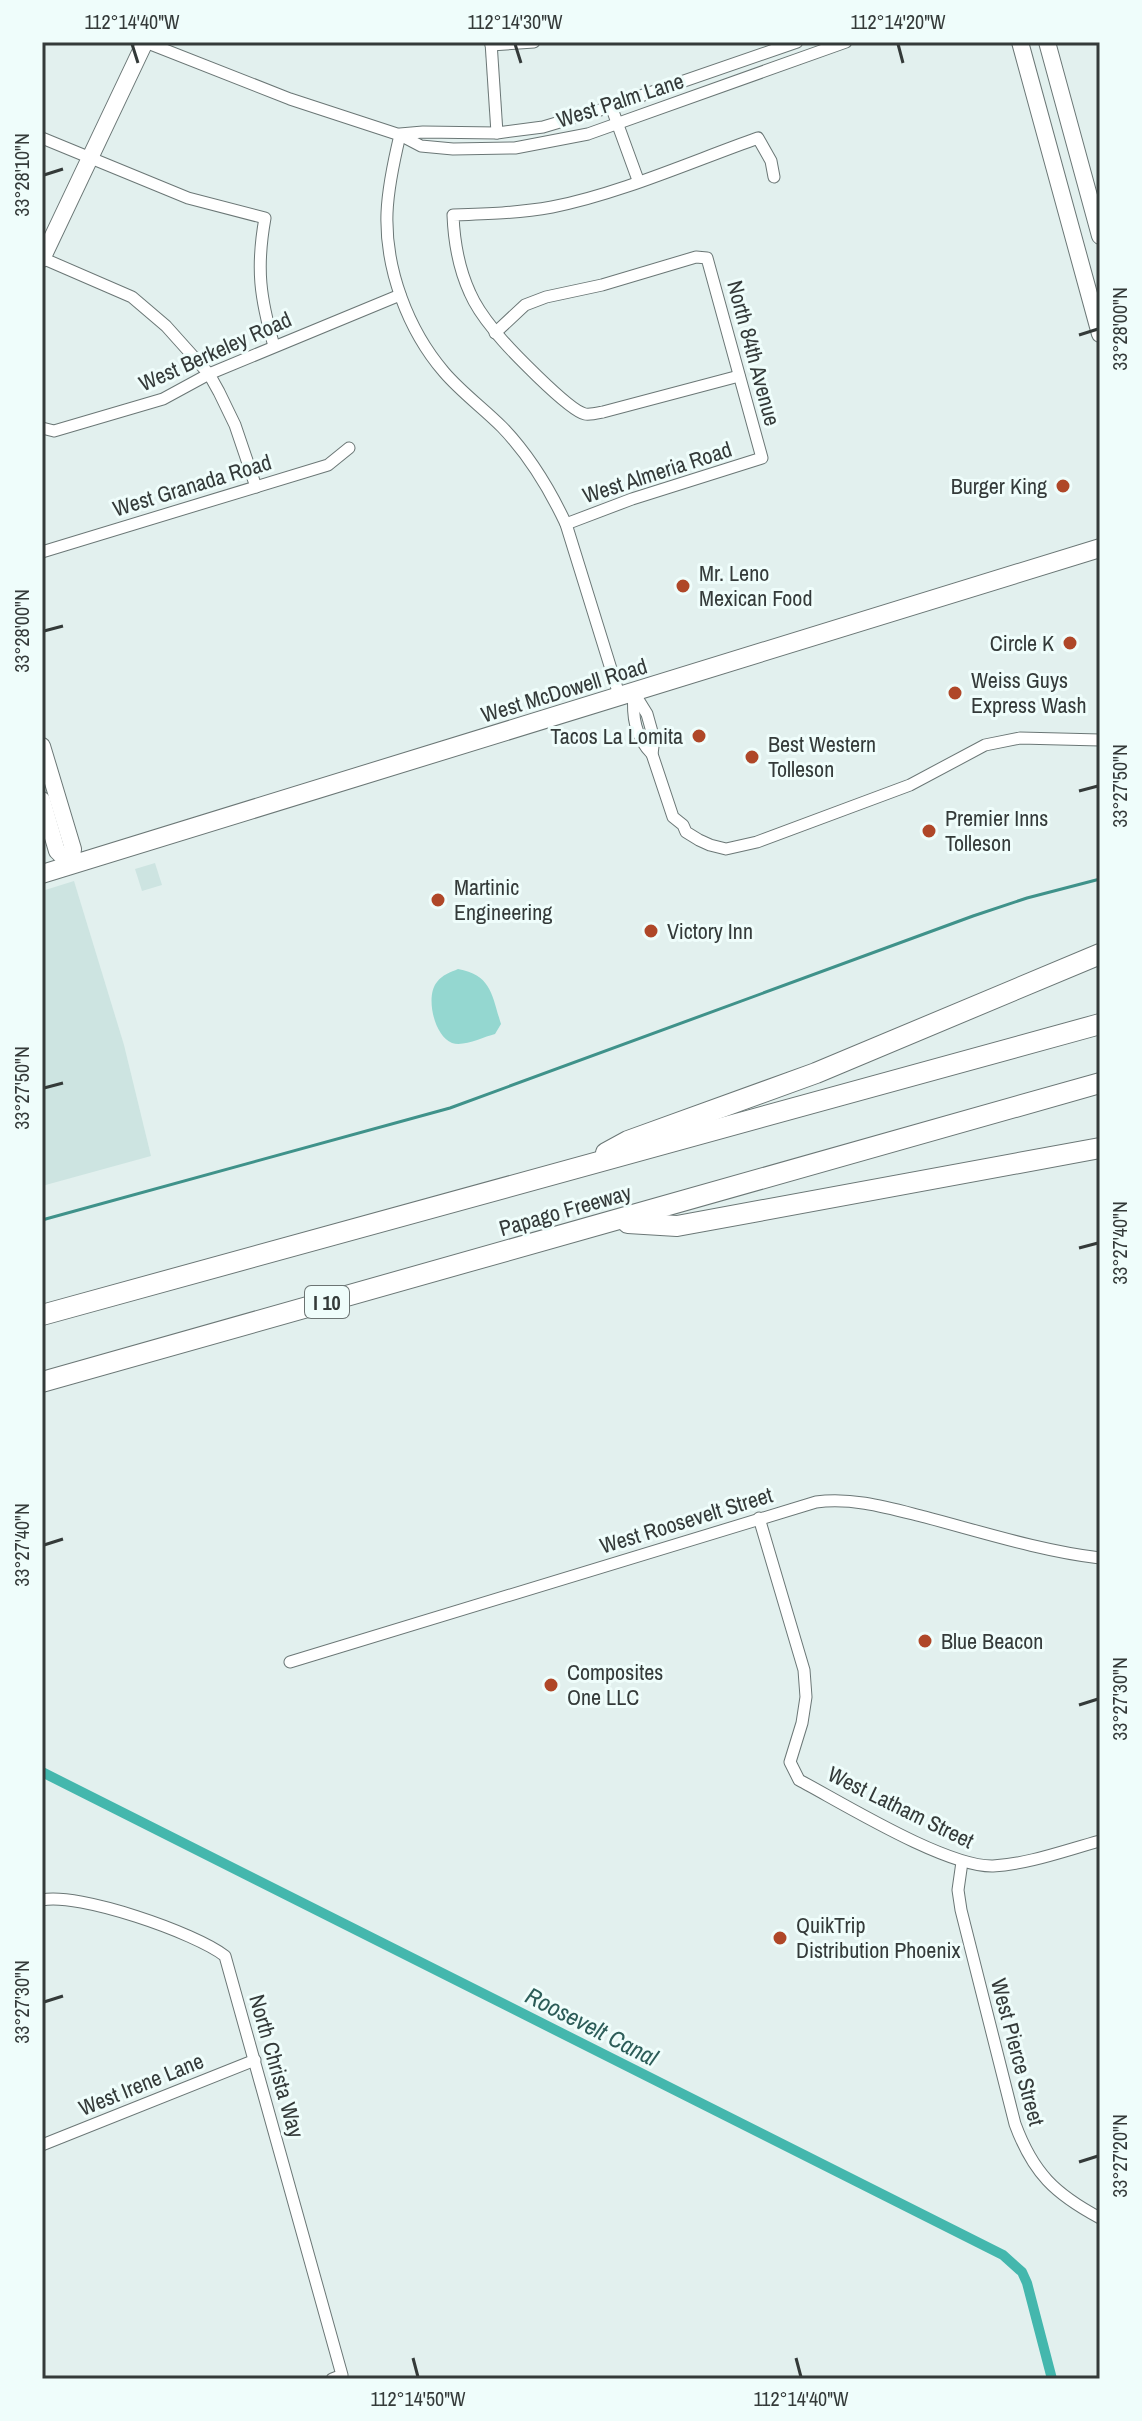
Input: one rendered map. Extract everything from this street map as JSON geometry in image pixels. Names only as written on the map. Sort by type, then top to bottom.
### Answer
[{"type":"highway","points":[[582,1168],[628,1141],[816,1073],[1100,954]]},
{"type":"highway","name":"Papago Freeway","points":[[42,1315],[1100,1024]]},
{"type":"highway","name":"Papago Freeway","points":[[42,1382],[1100,1083]]},
{"type":"highway","points":[[612,1222],[677,1226],[1100,1148]]},
{"type":"main road","points":[[42,258],[145,42]]},
{"type":"main road","points":[[1020,42],[1100,334]]},
{"type":"main road","points":[[1047,42],[1100,236]]},
{"type":"main road","points":[[1058,178],[1082,170]]},
{"type":"main road","name":"West McDowell Road","points":[[42,874],[1100,548]]},
{"type":"main road","points":[[42,746],[73,849],[71,865]]},
{"type":"main road","points":[[42,800],[57,851],[71,865]]},
{"type":"street","name":"West Palm Lane","points":[[145,42],[331,114],[400,135],[421,146],[453,149],[515,148],[559,141],[617,124],[839,43]]},
{"type":"street","points":[[497,133],[491,43],[534,42]]},
{"type":"street","name":"West Palm Lane","points":[[400,135],[423,132],[497,133],[543,127],[797,42]]},
{"type":"street","points":[[611,106],[638,180]]},
{"type":"street","points":[[400,135],[387,214],[389,244],[400,295],[417,332],[444,373],[517,444],[554,500],[566,524],[627,696],[647,714],[654,739],[652,754],[673,817],[686,832],[710,845],[726,849],[757,842],[918,781],[976,749],[1001,740],[1100,740]]},
{"type":"street","points":[[42,138],[188,198],[265,218],[259,248],[261,301],[274,346]]},
{"type":"street","points":[[739,376],[603,412],[584,414],[568,405],[495,333],[468,290],[454,238],[453,215],[507,213],[555,206],[758,138],[771,161],[774,177]]},
{"type":"street","name":"North 84th Avenue","points":[[495,333],[525,305],[546,297],[602,285],[696,257],[707,258],[762,458]]},
{"type":"street","points":[[42,258],[132,297],[166,326],[209,374],[235,425],[256,487]]},
{"type":"street","name":"West Berkeley Road","points":[[42,428],[54,431],[163,399],[209,374],[400,295]]},
{"type":"street","name":"West Granada Road","points":[[42,552],[328,465],[349,448]]},
{"type":"street","name":"West Almeria Road","points":[[566,524],[632,499],[762,458]]},
{"type":"street","name":"West Roosevelt Street","points":[[290,1662],[816,1502],[849,1501],[893,1509],[1100,1558]]},
{"type":"street","name":"West Latham Street","points":[[759,1518],[804,1670],[806,1697],[790,1762],[799,1780],[962,1862],[1010,1864],[1100,1841]]},
{"type":"street","name":"West Pierce Street","points":[[962,1862],[958,1890],[961,1910],[1015,2124],[1024,2148],[1055,2190],[1100,2218]]},
{"type":"street","name":"North Christa Way","points":[[42,1900],[77,1900],[213,1946],[225,1956],[337,2377]]},
{"type":"street","name":"West Irene Lane","points":[[42,2145],[255,2060]]},
{"type":"shaded area","points":[[155,863],[162,885],[142,891],[135,869]]},
{"type":"shaded area","points":[[74,881],[124,1045],[151,1156],[42,1186],[42,891]]},
{"type":"shaded area","points":[[458,969],[478,976],[489,988],[501,1024],[495,1034],[457,1044],[440,1032],[433,1015],[432,996],[439,980]]},
{"type":"waterway","points":[[42,1220],[450,1108],[973,916],[1100,879]]},
{"type":"waterway","name":"Roosevelt Canal","points":[[42,1772],[1003,2255],[1022,2272],[1027,2283],[1052,2379]]},
{"type":"place","name":"Burger King","points":[[1063,486]]},
{"type":"place","name":"Mr. Leno Mexican Food","points":[[683,586]]},
{"type":"place","name":"Circle K","points":[[1070,643]]},
{"type":"place","name":"Weiss Guys Express Wash","points":[[955,693]]},
{"type":"place","name":"Tacos La Lomita","points":[[699,736]]},
{"type":"place","name":"Best Western Tolleson","points":[[752,757]]},
{"type":"place","name":"Premier Inns Tolleson","points":[[929,831]]},
{"type":"place","name":"Martinic Engineering","points":[[438,900]]},
{"type":"place","name":"Victory Inn","points":[[651,931]]},
{"type":"place","name":"Blue Beacon","points":[[925,1641]]},
{"type":"place","name":"Composites One LLC","points":[[551,1685]]},
{"type":"place","name":"QuikTrip Distribution Phoenix","points":[[780,1938]]}]
